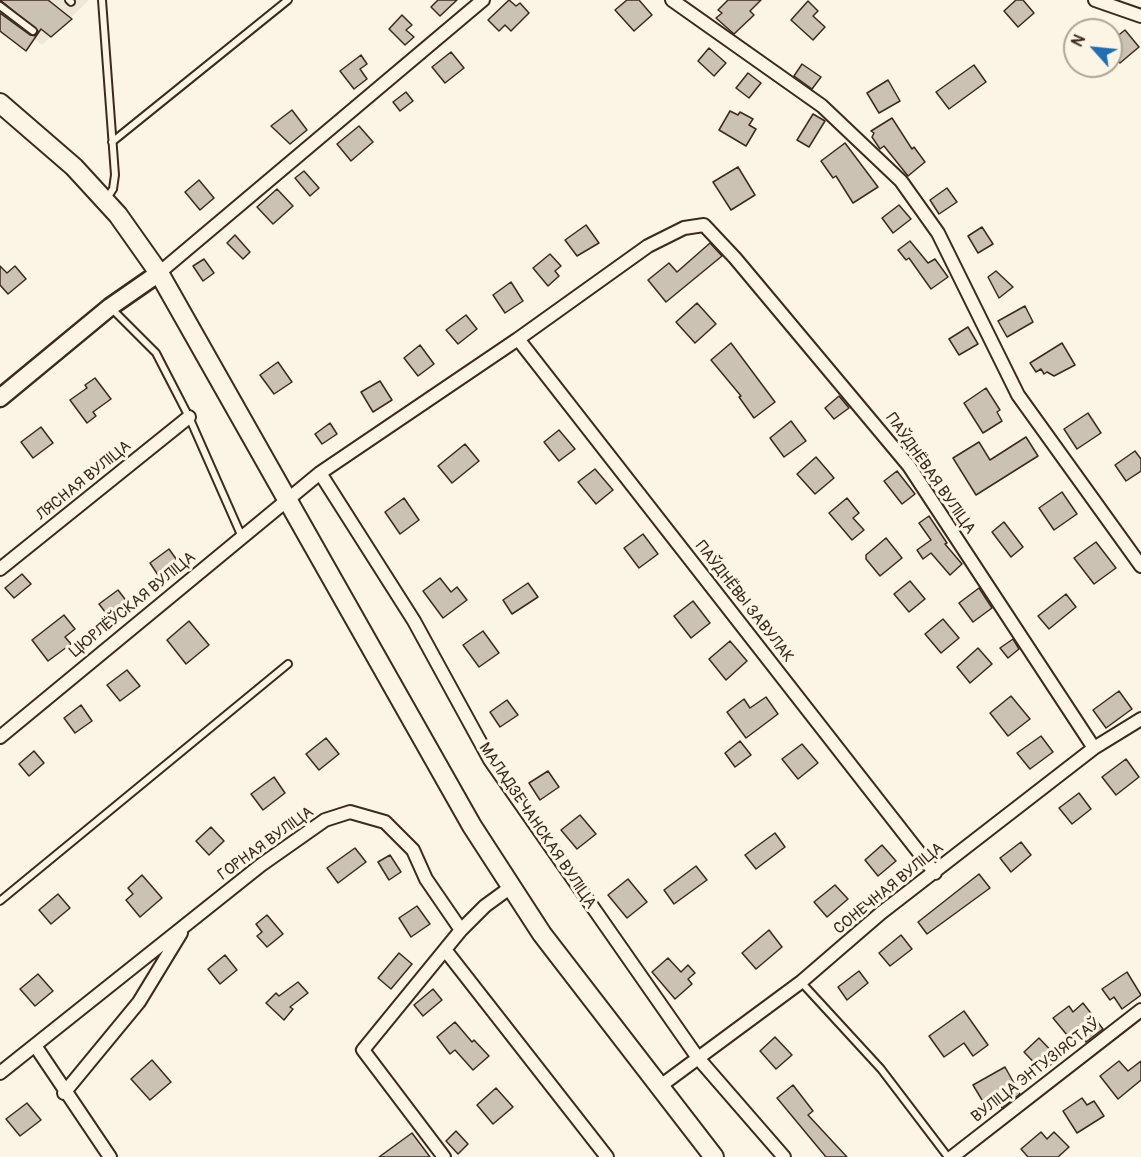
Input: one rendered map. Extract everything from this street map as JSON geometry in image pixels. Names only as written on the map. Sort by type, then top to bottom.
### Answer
[{"type":"main road","points":[[0,103],[74,167],[118,215],[159,273],[472,825],[542,934],[714,1157]]},
{"type":"street","points":[[0,398],[110,308],[159,273],[483,0]]},
{"type":"street","points":[[672,0],[822,106],[901,181],[938,233],[1018,395],[1141,566]]},
{"type":"street","points":[[1095,0],[1141,16]]},
{"type":"street","name":"ПАЎДНЁВАЯ ВУЛІЦА","points":[[684,228],[704,225],[735,258],[909,466],[1094,748]]},
{"type":"street","name":"ЦЮРЛЁЎСКАЯ ВУЛІЦА","points":[[0,737],[320,473],[518,339],[648,246],[684,228]]},
{"type":"street","name":"ПАЎДНЁВЫ ЗАВУЛАК","points":[[518,339],[935,873]]},
{"type":"street","name":"ЛЯСНАЯ ВУЛІЦА","points":[[0,569],[189,417]]},
{"type":"street","name":"МАЛАДЗЕЧАНСКАЯ ВУЛІЦА","points":[[320,473],[414,621],[490,760],[698,1058],[784,1157]]},
{"type":"street","name":"СОНЕЧНАЯ ВУЛІЦА","points":[[659,1087],[801,982],[881,913],[1094,748],[1141,719]]},
{"type":"street","name":"ГОРНАЯ ВУЛІЦА","points":[[0,1073],[36,1047],[261,866],[325,820],[350,812],[386,822],[413,850],[426,879],[461,930]]},
{"type":"street","points":[[444,1157],[363,1050],[461,930],[485,906],[512,887]]},
{"type":"street","name":"ГОРНАЯ ВУЛІЦА","points":[[64,1092],[139,1002],[184,926]]},
{"type":"street","points":[[446,951],[607,1157]]},
{"type":"street","name":"ВУЛІЦА ЭНТУЗІЯСТАЎ","points":[[950,1157],[1141,1010]]},
{"type":"street","points":[[36,1047],[64,1092],[110,1157]]},
{"type":"lane","points":[[102,0],[115,175],[113,189],[105,201]]},
{"type":"lane","points":[[112,142],[288,0]]},
{"type":"lane","points":[[0,6],[33,31]]},
{"type":"lane","points":[[110,308],[156,353],[189,417],[242,537]]},
{"type":"lane","points":[[0,900],[288,664]]},
{"type":"lane","points":[[801,982],[880,1069],[950,1157]]},
{"type":"shaded area","points":[[0,0],[89,0],[42,45],[34,39],[26,51],[0,31]]},
{"type":"building","points":[[0,0],[48,0],[72,19],[51,37],[41,29],[26,51],[0,31],[0,13],[30,35],[36,36],[38,31]]},
{"type":"building","points":[[438,0],[457,0],[440,16],[431,7]]},
{"type":"building","points":[[509,0],[516,6],[520,3],[529,13],[511,31],[505,25],[499,31],[488,20]]},
{"type":"building","points":[[627,0],[639,0],[652,15],[634,31],[615,10]]},
{"type":"building","points":[[728,0],[761,0],[750,11],[754,15],[734,34],[716,18],[722,13],[718,10]]},
{"type":"building","points":[[1016,0],[1023,0],[1034,13],[1018,27],[1004,11]]},
{"type":"building","points":[[808,1],[818,11],[813,16],[825,27],[813,40],[791,20]]},
{"type":"building","points":[[402,15],[412,25],[406,30],[414,37],[405,45],[389,29]]},
{"type":"building","points":[[1125,30],[1139,47],[1123,60],[1123,32]]},
{"type":"building","points":[[709,48],[726,63],[714,76],[698,61]]},
{"type":"building","points":[[451,52],[464,68],[445,83],[432,67]]},
{"type":"building","points":[[361,55],[367,64],[360,69],[367,79],[354,89],[340,71]]},
{"type":"building","points":[[802,64],[821,77],[812,89],[794,76]]},
{"type":"building","points":[[974,65],[986,82],[949,109],[936,92]]},
{"type":"building","points":[[748,73],[761,83],[749,98],[736,88]]},
{"type":"building","points":[[888,80],[900,101],[879,113],[867,93]]},
{"type":"building","points":[[406,92],[413,101],[400,111],[393,102]]},
{"type":"building","points":[[292,110],[307,130],[290,144],[271,126]]},
{"type":"building","points":[[730,111],[738,115],[740,112],[753,119],[749,125],[756,129],[746,146],[719,130]]},
{"type":"building","points":[[813,114],[825,121],[809,147],[797,140]]},
{"type":"building","points":[[892,118],[912,149],[914,147],[925,162],[908,176],[884,146],[880,149],[872,137],[874,133],[871,131]]},
{"type":"building","points":[[359,126],[373,142],[351,161],[337,144]]},
{"type":"building","points":[[845,143],[878,187],[853,203],[836,176],[833,178],[821,161]]},
{"type":"building","points":[[738,167],[755,195],[731,210],[713,182]]},
{"type":"building","points":[[304,171],[319,188],[310,196],[295,178]]},
{"type":"building","points":[[199,180],[214,198],[200,210],[185,192]]},
{"type":"building","points":[[947,188],[957,202],[939,214],[930,200]]},
{"type":"building","points":[[277,189],[293,206],[273,224],[257,207]]},
{"type":"building","points":[[899,205],[911,219],[893,233],[882,218]]},
{"type":"building","points":[[586,225],[599,243],[577,256],[565,240]]},
{"type":"building","points":[[982,227],[993,244],[978,253],[968,236]]},
{"type":"building","points":[[235,235],[250,252],[243,259],[227,243]]},
{"type":"building","points":[[910,241],[928,263],[935,259],[948,277],[931,289],[909,258],[906,260],[898,250]]},
{"type":"building","points":[[710,243],[722,256],[666,302],[648,280],[669,263],[677,272]]},
{"type":"building","points":[[550,254],[561,266],[555,271],[559,276],[548,286],[533,268]]},
{"type":"building","points":[[204,259],[214,273],[203,281],[193,266]]},
{"type":"building","points":[[0,266],[7,273],[15,266],[26,279],[8,294],[0,285]]},
{"type":"building","points":[[996,271],[1013,287],[999,298],[988,277]]},
{"type":"building","points":[[511,282],[523,301],[505,313],[493,295]]},
{"type":"building","points":[[697,303],[716,324],[695,343],[676,322]]},
{"type":"building","points":[[1025,306],[1033,322],[1007,337],[998,321]]},
{"type":"building","points":[[466,315],[477,329],[458,344],[446,330]]},
{"type":"building","points":[[968,327],[978,344],[959,355],[949,339]]},
{"type":"building","points":[[731,343],[775,402],[754,418],[739,397],[741,396],[711,360]]},
{"type":"building","points":[[1062,343],[1075,365],[1054,376],[1047,372],[1044,374],[1041,369],[1036,372],[1030,363]]},
{"type":"building","points":[[420,345],[434,364],[418,376],[404,358]]},
{"type":"building","points":[[278,362],[292,382],[274,394],[260,375]]},
{"type":"building","points":[[95,378],[111,399],[93,412],[96,416],[87,423],[70,400],[87,388],[85,385]]},
{"type":"building","points":[[380,381],[392,400],[373,412],[361,392]]},
{"type":"building","points":[[986,388],[1000,410],[997,412],[1002,421],[983,433],[964,403]]},
{"type":"building","points":[[839,396],[849,408],[834,419],[825,408]]},
{"type":"building","points":[[1088,413],[1101,433],[1077,449],[1064,429]]},
{"type":"building","points":[[791,421],[806,441],[784,457],[770,438]]},
{"type":"building","points":[[330,423],[337,434],[322,444],[315,434]]},
{"type":"building","points":[[41,427],[53,443],[33,458],[21,442]]},
{"type":"building","points":[[559,430],[575,449],[559,461],[544,442]]},
{"type":"building","points":[[1026,437],[1038,456],[976,495],[953,458],[979,442],[990,460]]},
{"type":"building","points":[[465,444],[479,461],[452,483],[438,466]]},
{"type":"building","points":[[1135,451],[1141,459],[1141,471],[1126,481],[1115,465]]},
{"type":"building","points":[[816,457],[834,478],[815,494],[797,474]]},
{"type":"building","points":[[595,469],[613,490],[596,504],[578,482]]},
{"type":"building","points":[[897,471],[915,494],[902,504],[884,481]]},
{"type":"building","points":[[1062,492],[1077,514],[1054,530],[1039,508]]},
{"type":"building","points":[[404,498],[419,520],[400,534],[385,512]]},
{"type":"building","points":[[847,498],[859,513],[853,518],[864,530],[852,540],[829,513]]},
{"type":"building","points":[[929,516],[947,543],[945,544],[962,564],[950,575],[931,553],[923,559],[917,550],[931,540],[919,523]]},
{"type":"building","points":[[1004,522],[1023,547],[1011,557],[992,532]]},
{"type":"building","points":[[643,534],[658,554],[639,568],[624,548]]},
{"type":"building","points":[[886,538],[902,558],[880,576],[866,559],[866,555]]},
{"type":"building","points":[[1096,542],[1116,568],[1094,584],[1074,558]]},
{"type":"building","points":[[169,549],[179,563],[160,578],[150,563]]},
{"type":"building","points":[[22,574],[31,584],[14,598],[5,588]]},
{"type":"building","points":[[440,578],[451,592],[457,587],[467,600],[443,618],[423,591]]},
{"type":"building","points":[[910,581],[925,599],[909,612],[894,594]]},
{"type":"building","points":[[528,583],[538,597],[512,614],[503,600]]},
{"type":"building","points":[[979,588],[992,608],[973,622],[959,603]]},
{"type":"building","points":[[118,590],[128,603],[109,617],[99,604]]},
{"type":"building","points":[[1066,594],[1076,607],[1049,629],[1038,616]]},
{"type":"building","points":[[693,601],[710,623],[691,638],[674,616]]},
{"type":"building","points":[[64,615],[75,629],[65,637],[71,644],[48,661],[32,640]]},
{"type":"building","points":[[943,619],[959,638],[941,653],[925,634]]},
{"type":"building","points":[[189,621],[209,645],[186,664],[167,640]]},
{"type":"building","points":[[483,631],[499,653],[479,667],[463,645]]},
{"type":"building","points":[[1013,639],[1019,649],[1008,658],[1000,648]]},
{"type":"building","points":[[730,641],[747,661],[726,680],[709,659]]},
{"type":"building","points":[[978,648],[992,664],[970,683],[957,667]]},
{"type":"building","points":[[127,670],[140,686],[120,701],[107,685]]},
{"type":"building","points":[[1119,691],[1132,709],[1106,728],[1093,710]]},
{"type":"building","points":[[1011,696],[1030,719],[1008,736],[990,713]]},
{"type":"building","points":[[766,697],[778,714],[746,738],[727,712],[744,699],[750,708]]},
{"type":"building","points":[[507,700],[518,715],[500,727],[490,712]]},
{"type":"building","points":[[81,705],[92,721],[75,733],[64,718]]},
{"type":"building","points":[[1041,736],[1053,752],[1030,769],[1017,753]]},
{"type":"building","points":[[326,738],[339,754],[319,770],[306,754]]},
{"type":"building","points":[[740,741],[751,755],[735,767],[725,753]]},
{"type":"building","points":[[802,744],[818,763],[798,779],[782,759]]},
{"type":"building","points":[[34,751],[44,763],[29,776],[19,764]]},
{"type":"building","points":[[1126,759],[1139,777],[1116,795],[1102,777]]},
{"type":"building","points":[[548,771],[559,787],[540,800],[529,783]]},
{"type":"building","points":[[274,777],[285,793],[263,810],[251,794]]},
{"type":"building","points":[[1079,793],[1091,809],[1072,824],[1059,808]]},
{"type":"building","points":[[580,815],[596,834],[577,849],[561,830]]},
{"type":"building","points":[[211,827],[224,841],[209,855],[196,841]]},
{"type":"building","points":[[775,833],[785,847],[756,869],[745,855]]},
{"type":"building","points":[[1021,842],[1031,855],[1011,872],[1000,858]]},
{"type":"building","points":[[882,845],[896,861],[878,876],[865,860]]},
{"type":"building","points":[[355,848],[366,862],[338,883],[327,868]]},
{"type":"building","points":[[390,855],[401,872],[389,880],[378,862]]},
{"type":"building","points":[[696,866],[707,880],[674,904],[664,890]]},
{"type":"building","points":[[979,874],[990,888],[927,934],[918,922]]},
{"type":"building","points":[[142,875],[162,898],[140,917],[126,900],[133,894],[128,888]]},
{"type":"building","points":[[628,879],[647,902],[627,918],[608,895]]},
{"type":"building","points":[[835,885],[848,899],[827,917],[814,902]]},
{"type":"building","points":[[58,894],[70,908],[51,924],[39,910]]},
{"type":"building","points":[[417,906],[430,924],[411,937],[399,918]]},
{"type":"building","points":[[267,915],[283,934],[267,947],[257,936],[262,932],[256,924]]},
{"type":"building","points":[[769,930],[782,947],[756,969],[742,953]]},
{"type":"building","points":[[901,935],[912,949],[890,966],[879,953]]},
{"type":"building","points":[[399,953],[412,964],[391,989],[378,978]]},
{"type":"building","points":[[225,955],[237,970],[220,984],[208,969]]},
{"type":"building","points":[[668,958],[681,972],[688,965],[695,973],[688,979],[692,984],[675,999],[652,972]]},
{"type":"building","points":[[859,971],[868,983],[847,1000],[838,987]]},
{"type":"building","points":[[1127,972],[1141,995],[1122,1009],[1114,997],[1110,1000],[1102,989]]},
{"type":"building","points":[[38,974],[53,991],[35,1006],[20,989]]},
{"type":"building","points":[[298,982],[308,993],[290,1007],[293,1009],[284,1020],[266,1003],[276,993],[279,996]]},
{"type":"building","points":[[433,989],[442,1000],[423,1016],[414,1005]]},
{"type":"building","points":[[1083,1003],[1103,1029],[1086,1042],[1080,1034],[1072,1041],[1053,1018],[1069,1006],[1073,1012]]},
{"type":"building","points":[[964,1011],[988,1045],[973,1056],[964,1043],[944,1057],[929,1036]]},
{"type":"building","points":[[455,1022],[472,1042],[474,1040],[489,1056],[473,1070],[455,1050],[450,1054],[437,1037]]},
{"type":"building","points":[[775,1037],[792,1055],[776,1069],[760,1051]]},
{"type":"building","points":[[1039,1038],[1058,1058],[1043,1072],[1024,1052]]},
{"type":"building","points":[[152,1060],[171,1082],[150,1100],[131,1079]]},
{"type":"building","points":[[1119,1061],[1128,1071],[1141,1061],[1141,1080],[1118,1099],[1100,1076]]},
{"type":"building","points":[[1005,1067],[1020,1094],[1002,1108],[997,1099],[985,1105],[973,1085]]},
{"type":"building","points":[[793,1085],[813,1111],[808,1115],[847,1157],[826,1157],[777,1098]]},
{"type":"building","points":[[496,1088],[513,1107],[493,1124],[477,1105]]},
{"type":"building","points":[[1082,1098],[1087,1105],[1094,1101],[1104,1116],[1077,1133],[1063,1111]]},
{"type":"building","points":[[27,1103],[41,1120],[20,1136],[6,1119]]},
{"type":"building","points":[[456,1131],[468,1144],[458,1154],[446,1141]]},
{"type":"building","points":[[1041,1132],[1047,1139],[1054,1132],[1069,1147],[1058,1157],[1028,1157],[1021,1149]]},
{"type":"building","points":[[412,1133],[430,1157],[379,1157]]}]
